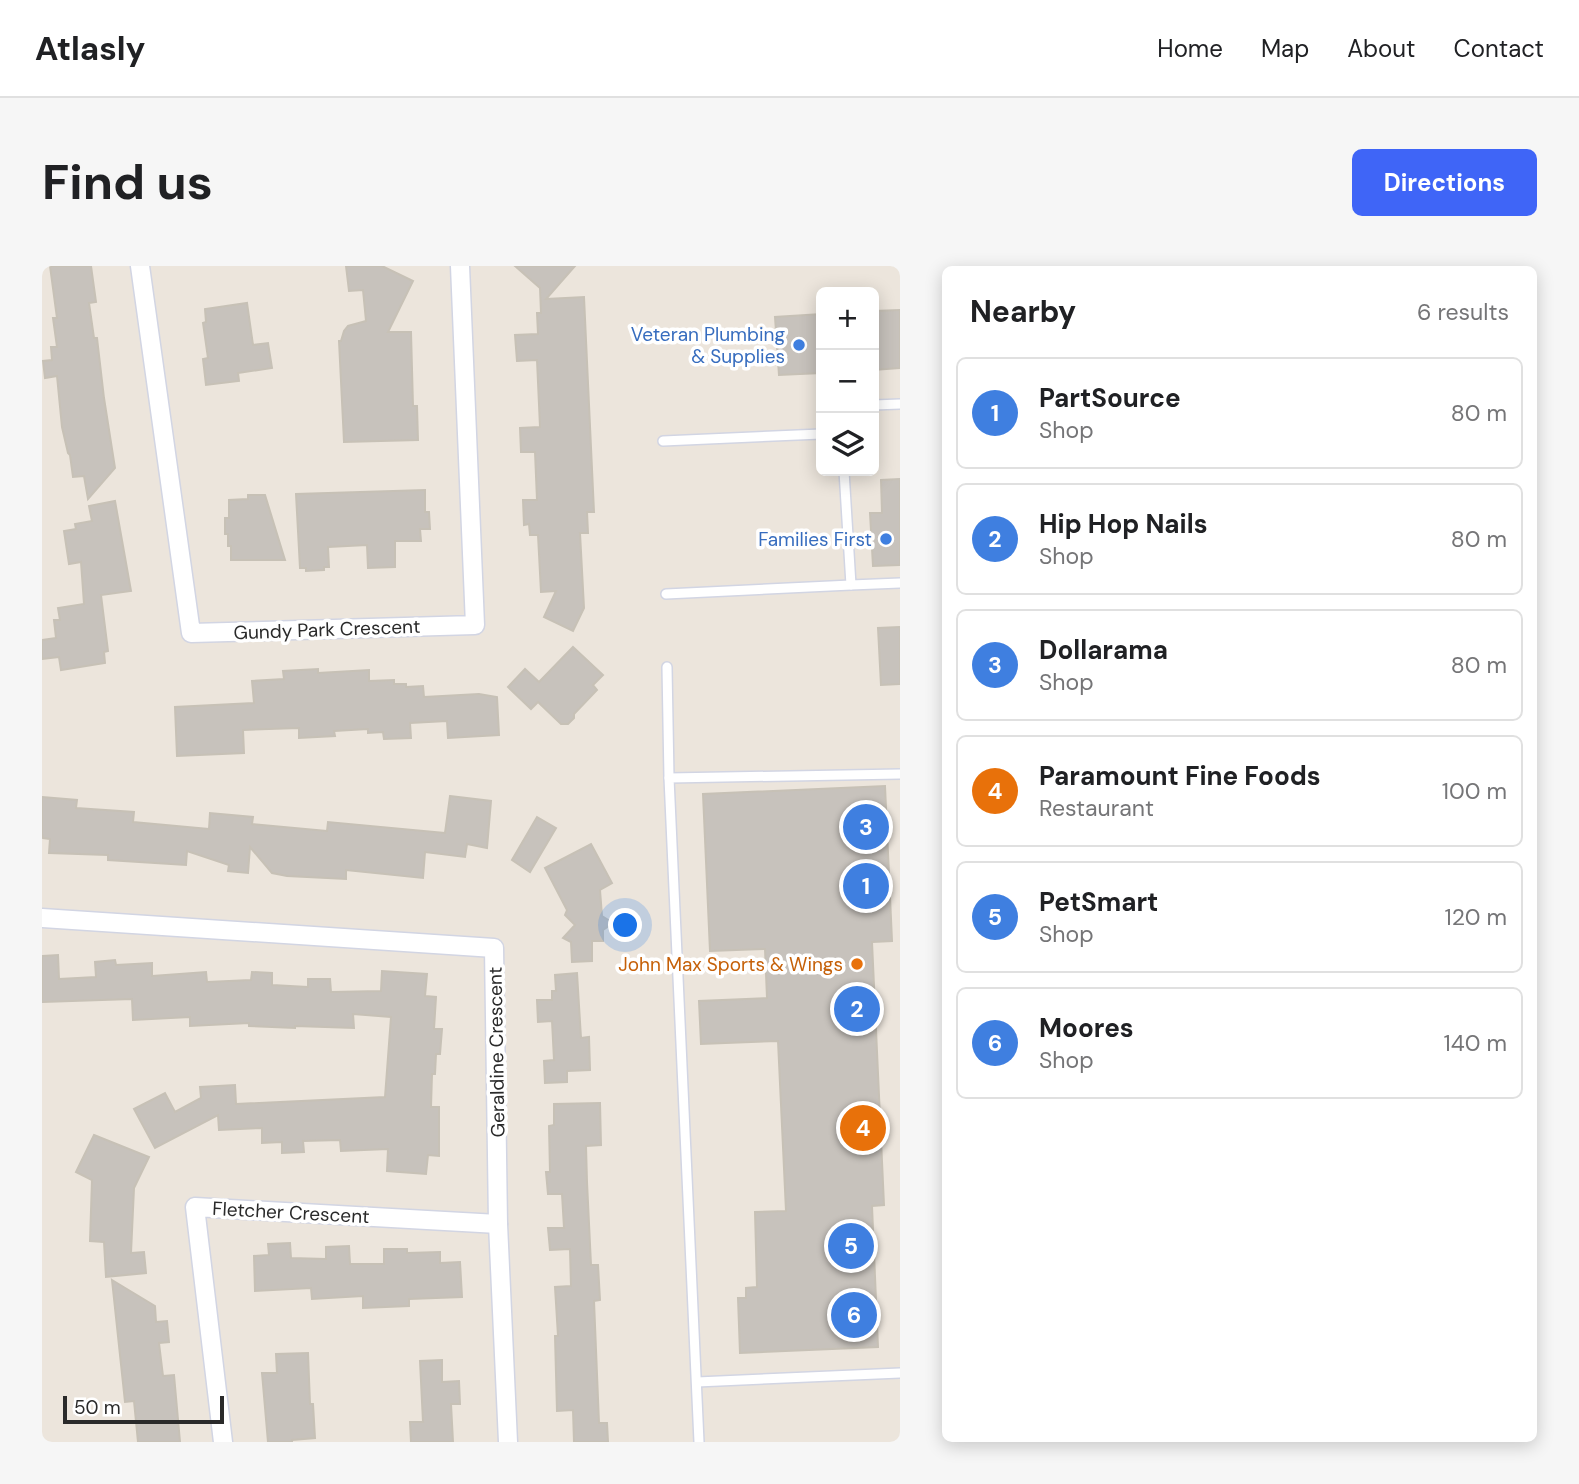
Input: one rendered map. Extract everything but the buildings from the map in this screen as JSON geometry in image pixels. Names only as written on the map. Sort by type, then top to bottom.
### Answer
[{"type":"street","name":"Gundy Park Crescent","points":[[140,266],[191,634],[475,625],[460,266]]},
{"type":"street","name":"Geraldine Crescent","points":[[42,918],[494,948],[498,1224],[508,1442]]},
{"type":"street","name":"Fletcher Crescent","points":[[223,1442],[195,1207],[498,1224]]},
{"type":"lane","points":[[879,405],[900,404]]},
{"type":"lane","points":[[663,441],[816,434]]},
{"type":"lane","points":[[844,476],[851,585]]},
{"type":"lane","points":[[666,594],[900,583]]},
{"type":"lane","points":[[667,667],[669,778],[699,1442]]},
{"type":"lane","points":[[669,778],[900,774]]},
{"type":"lane","points":[[697,1382],[900,1373]]},
{"type":"place","name":"Veteran Plumbing & Supplies","points":[[799,345]]},
{"type":"place","name":"Families First","points":[[886,539]]},
{"type":"place","name":"Dollarama","points":[[866,827]]},
{"type":"place","name":"PartSource","points":[[866,886]]},
{"type":"place","name":"John Max Sports & Wings","points":[[857,964]]},
{"type":"place","name":"Hip Hop Nails","points":[[857,1009]]},
{"type":"place","name":"Paramount Fine Foods","points":[[863,1128]]},
{"type":"place","name":"PetSmart","points":[[851,1246]]},
{"type":"place","name":"Moores","points":[[854,1315]]}]
